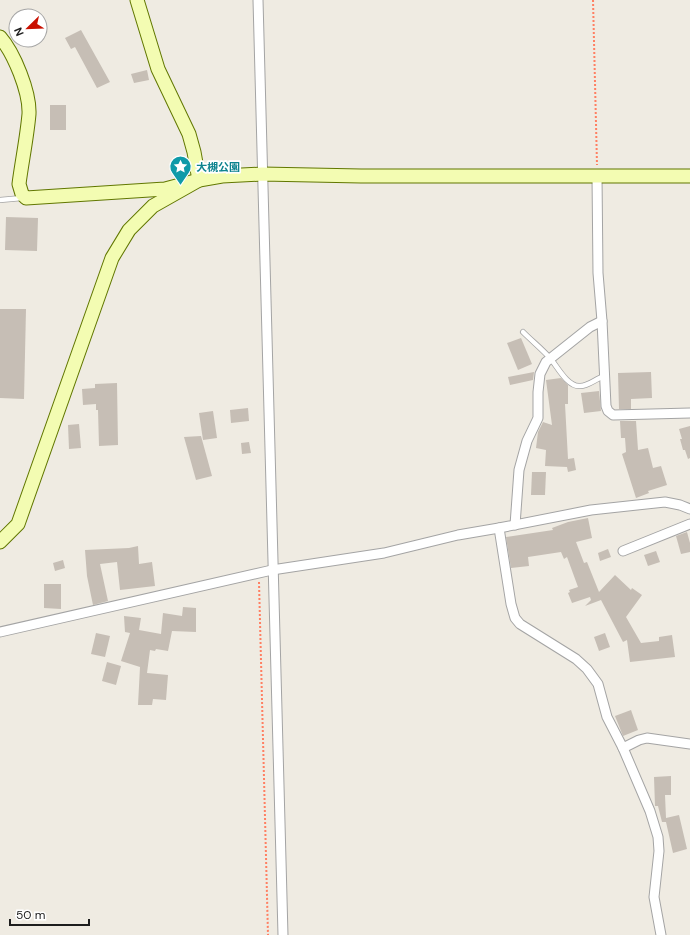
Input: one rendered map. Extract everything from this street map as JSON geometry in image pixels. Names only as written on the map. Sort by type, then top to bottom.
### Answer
[{"type":"street","points":[[137,0],[158,69],[189,134],[199,180]]},
{"type":"street","points":[[258,0],[272,570],[283,935]]},
{"type":"street","points":[[0,37],[4,41],[20,72],[27,94],[29,112],[19,184],[22,194],[26,198],[166,189],[199,180],[222,176],[262,174],[361,176],[690,176]]},
{"type":"street","points":[[597,176],[598,272],[606,406],[610,414],[614,415],[690,413]]},
{"type":"street","points":[[0,542],[18,524],[112,258],[129,230],[153,206],[199,180]]},
{"type":"street","points":[[515,525],[519,470],[527,441],[538,418],[538,380],[546,362],[550,358],[590,327],[602,321]]},
{"type":"street","points":[[0,632],[272,570],[384,553],[458,535],[591,510],[644,503],[665,502],[690,509]]},
{"type":"street","points":[[623,551],[690,524]]},
{"type":"street","points":[[499,528],[511,604],[515,618],[520,624],[576,660],[594,677],[598,684],[607,717],[623,748],[650,812],[658,837],[659,851],[654,897],[661,935]]},
{"type":"street","points":[[623,748],[646,738],[690,744]]},
{"type":"lane","points":[[0,200],[26,198]]},
{"type":"lane","points":[[523,332],[550,358],[565,377],[576,386],[580,387],[605,376]]},
{"type":"path","points":[[593,0],[597,176]]},
{"type":"path","points":[[258,573],[268,935]]},
{"type":"building","points":[[81,30],[110,82],[97,88],[75,47],[71,49],[65,38]]},
{"type":"building","points":[[147,70],[149,80],[134,83],[131,74]]},
{"type":"building","points":[[50,105],[66,105],[66,130],[50,130]]},
{"type":"building","points":[[6,217],[38,218],[37,251],[5,250]]},
{"type":"building","points":[[0,309],[26,309],[24,399],[0,398]]},
{"type":"building","points":[[521,338],[532,364],[518,370],[507,343]]},
{"type":"building","points":[[534,372],[533,380],[510,385],[508,377]]},
{"type":"building","points":[[651,372],[652,398],[631,399],[631,409],[619,409],[618,373]]},
{"type":"building","points":[[561,378],[568,385],[568,404],[565,404],[568,459],[574,458],[576,470],[568,472],[567,467],[545,466],[546,450],[536,448],[538,432],[543,422],[552,425],[546,380]]},
{"type":"building","points":[[117,383],[118,445],[99,446],[98,410],[96,410],[96,404],[83,405],[82,389],[95,388],[95,384]]},
{"type":"building","points":[[599,391],[601,411],[584,413],[581,393]]},
{"type":"building","points":[[248,408],[249,421],[231,423],[230,410]]},
{"type":"building","points":[[213,411],[217,438],[203,440],[199,413]]},
{"type":"building","points":[[620,421],[636,421],[638,450],[648,448],[653,468],[661,466],[667,485],[648,491],[649,493],[636,498],[622,454],[626,452],[625,438],[621,438]]},
{"type":"building","points":[[79,424],[81,448],[69,449],[68,425]]},
{"type":"building","points":[[690,426],[690,458],[688,459],[685,450],[683,450],[679,429]]},
{"type":"building","points":[[201,436],[212,476],[196,480],[184,437]]},
{"type":"building","points":[[249,442],[251,453],[242,454],[241,443]]},
{"type":"building","points":[[532,472],[546,472],[545,495],[531,495]]},
{"type":"building","points":[[588,518],[592,538],[576,542],[584,563],[587,562],[599,592],[615,575],[631,590],[632,588],[642,595],[626,617],[641,643],[659,641],[659,637],[672,635],[675,657],[630,662],[627,640],[623,642],[601,600],[585,606],[591,600],[590,597],[572,603],[568,593],[570,592],[569,590],[578,587],[567,557],[564,559],[561,552],[528,557],[529,566],[511,568],[506,537],[553,530],[552,528],[568,522]]},
{"type":"building","points":[[687,532],[690,543],[690,552],[681,554],[676,536]]},
{"type":"building","points":[[138,546],[139,564],[152,562],[155,586],[120,590],[117,562],[100,564],[108,601],[93,605],[87,576],[85,550],[129,548]]},
{"type":"building","points":[[608,549],[611,557],[600,561],[598,553]]},
{"type":"building","points":[[656,551],[660,562],[648,566],[644,555]]},
{"type":"building","points":[[63,560],[65,568],[55,571],[53,563]]},
{"type":"building","points":[[44,584],[61,584],[61,609],[44,608]]},
{"type":"building","points":[[183,607],[196,608],[196,632],[172,631],[168,651],[156,649],[155,651],[150,650],[147,673],[168,675],[166,700],[153,699],[152,705],[138,705],[140,667],[121,661],[130,633],[125,632],[124,616],[141,618],[139,630],[161,634],[163,613],[182,616]]},
{"type":"building","points":[[96,633],[110,636],[105,657],[91,654]]},
{"type":"building","points":[[605,633],[610,647],[599,651],[594,637]]},
{"type":"building","points":[[107,662],[121,666],[116,685],[102,681]]},
{"type":"building","points":[[631,710],[638,730],[623,736],[615,716]]},
{"type":"building","points":[[671,776],[671,795],[665,795],[666,818],[679,815],[687,849],[673,853],[666,822],[662,822],[658,806],[655,806],[654,777]]},
{"type":"place","name":"大槻公園","points":[[180,186]]}]
